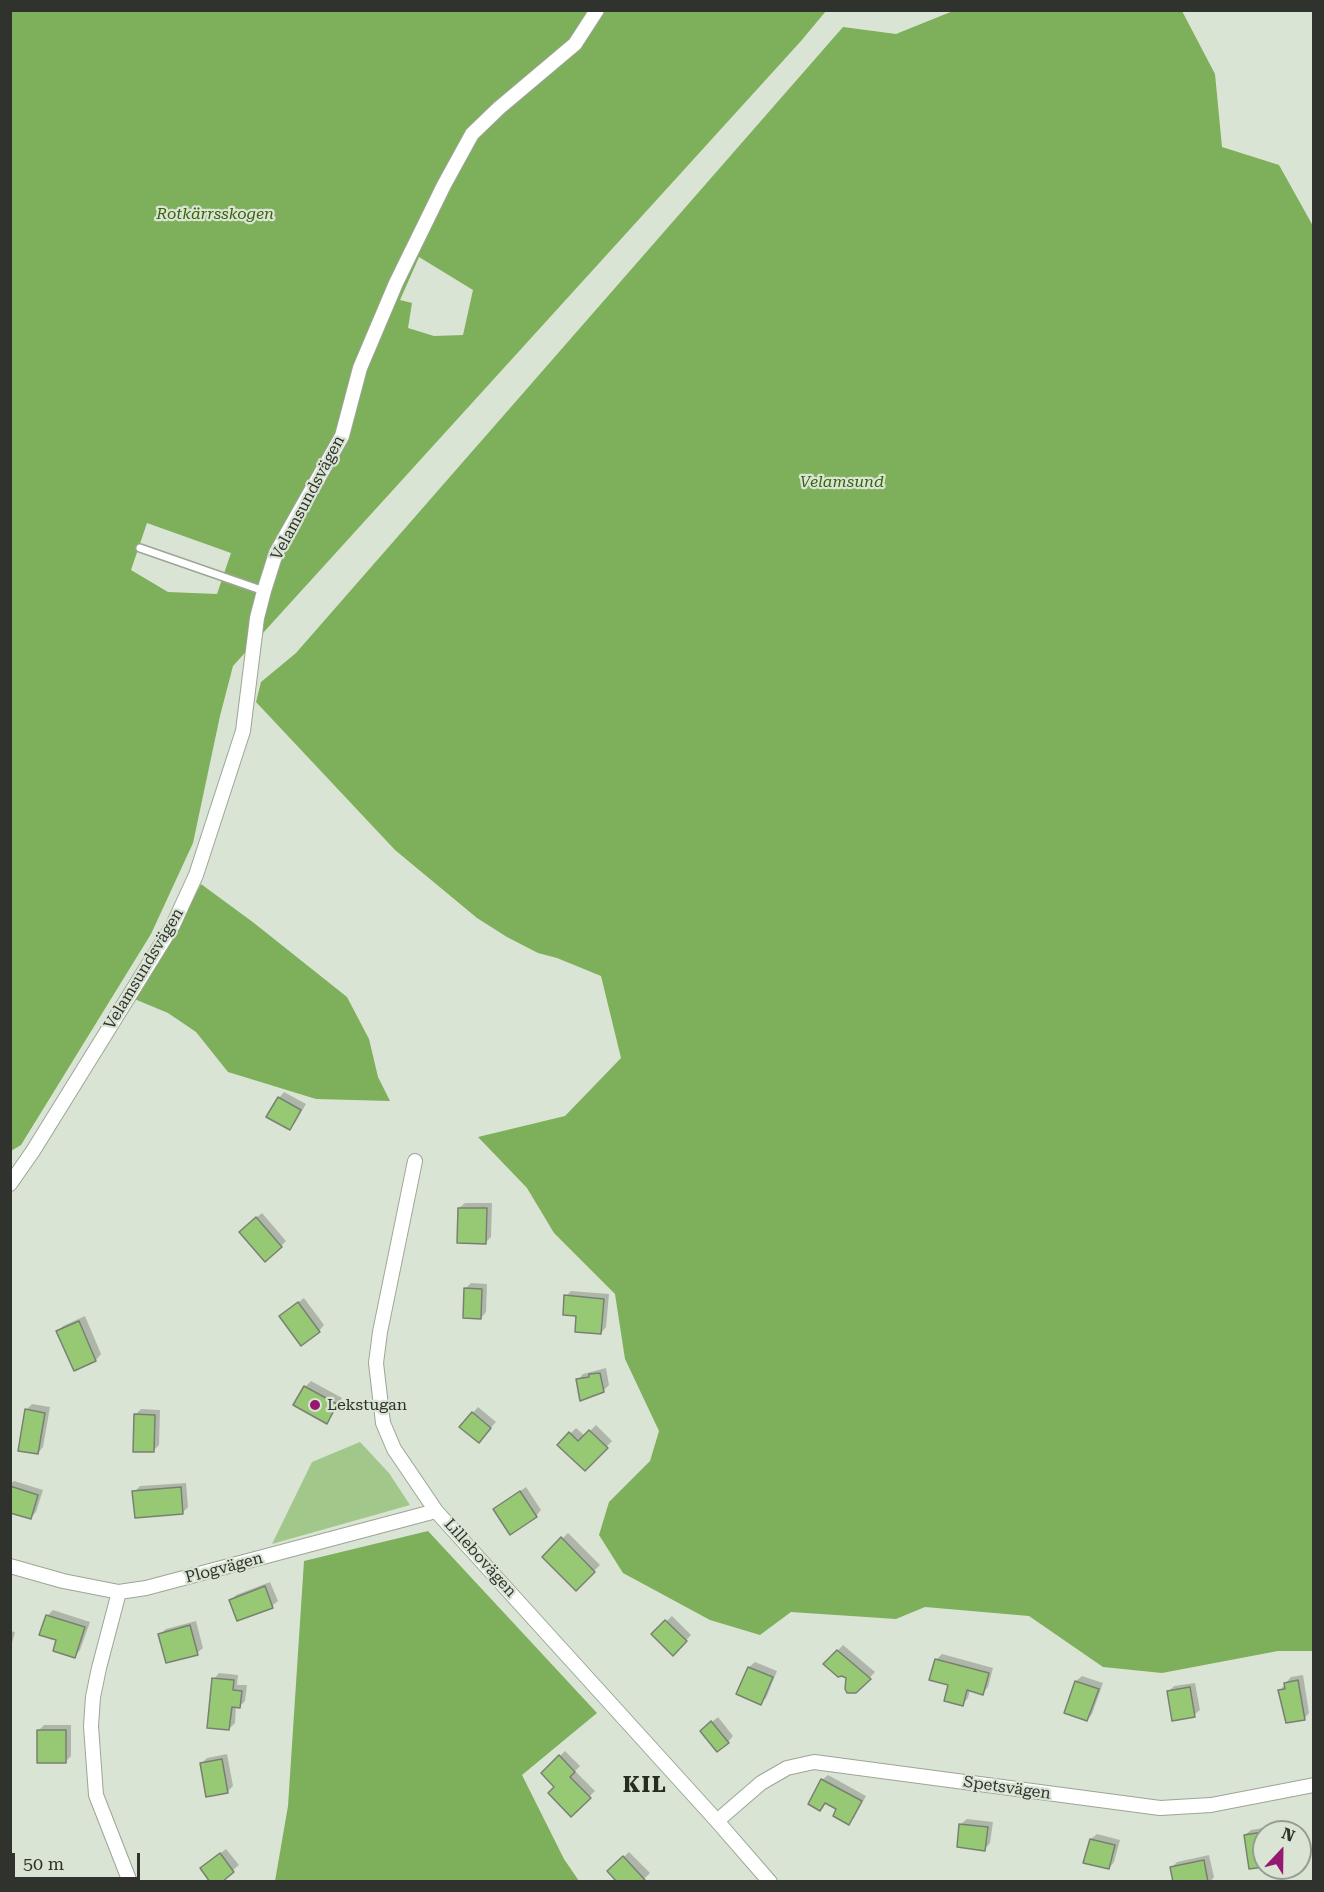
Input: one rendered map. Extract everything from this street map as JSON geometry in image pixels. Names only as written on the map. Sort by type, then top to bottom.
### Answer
[{"type":"street","name":"Velamsundsvägen","points":[[10,1184],[33,1151],[173,925],[196,875],[243,731],[258,618],[276,553],[342,436],[360,368],[396,283],[444,185],[472,134],[499,108],[575,44],[597,10]]},
{"type":"street","name":"Lillebovägen","points":[[416,1161],[380,1332],[376,1364],[383,1423],[394,1449],[436,1510],[770,1881]]},
{"type":"street","name":"Plogvägen","points":[[10,1566],[63,1581],[119,1592],[146,1588],[436,1510]]},
{"type":"street","points":[[119,1592],[99,1668],[93,1697],[91,1726],[96,1795],[130,1881]]},
{"type":"street","name":"Spetsvägen","points":[[717,1821],[761,1783],[787,1768],[814,1762],[1160,1808],[1212,1805],[1314,1785]]},
{"type":"lane","points":[[140,548],[264,591]]},
{"type":"green space","name":"Rotkärrsskogen","points":[[11,11],[826,11],[233,666],[193,843],[151,934],[21,1145],[11,1151]],"holes":[[[419,257],[473,290],[463,335],[434,336],[408,328],[412,303],[400,300]],[[147,523],[231,553],[217,594],[168,592],[131,570]]]},
{"type":"green space","name":"Velamsund","points":[[953,11],[1182,11],[1215,74],[1222,147],[1279,165],[1313,226],[1313,1651],[1278,1651],[1162,1673],[1103,1667],[1029,1616],[925,1607],[896,1619],[791,1612],[760,1635],[710,1620],[623,1573],[599,1535],[609,1502],[650,1461],[659,1431],[625,1359],[615,1294],[554,1233],[527,1188],[478,1137],[565,1116],[621,1058],[601,976],[557,958],[538,953],[477,918],[395,850],[256,702],[261,682],[296,653],[843,27],[896,34]]},
{"type":"green space","points":[[201,884],[347,997],[369,1039],[378,1077],[390,1101],[316,1099],[228,1072],[196,1032],[168,1013],[132,998],[177,928]]},
{"type":"green space","points":[[360,1442],[389,1473],[410,1505],[272,1544],[312,1462]]},
{"type":"green space","points":[[428,1531],[597,1713],[522,1775],[564,1859],[579,1881],[275,1881],[288,1806],[304,1561]]},
{"type":"building","points":[[278,1097],[301,1110],[290,1130],[266,1117]]},
{"type":"building","points":[[458,1208],[487,1208],[486,1244],[457,1243]]},
{"type":"building","points":[[256,1217],[282,1247],[265,1262],[239,1232]]},
{"type":"building","points":[[464,1288],[482,1289],[481,1319],[463,1318]]},
{"type":"building","points":[[564,1295],[604,1299],[601,1334],[575,1332],[576,1316],[563,1315]]},
{"type":"building","points":[[298,1302],[320,1332],[301,1346],[279,1316]]},
{"type":"building","points":[[79,1321],[96,1361],[74,1371],[56,1331]]},
{"type":"building","points":[[600,1373],[604,1392],[580,1401],[576,1379]]},
{"type":"building","name":"Lekstugan","points":[[304,1386],[337,1404],[327,1424],[293,1405]]},
{"type":"building","points":[[25,1409],[45,1413],[38,1454],[18,1451]]},
{"type":"building","points":[[472,1412],[491,1428],[479,1443],[459,1427]]},
{"type":"building","points":[[134,1414],[155,1415],[154,1452],[133,1452]]},
{"type":"building","points":[[589,1430],[608,1448],[585,1471],[557,1445],[569,1432],[578,1441]]},
{"type":"building","points":[[10,1486],[38,1495],[31,1519],[10,1513]]},
{"type":"building","points":[[181,1487],[183,1514],[135,1518],[132,1491]]},
{"type":"building","points":[[520,1491],[537,1517],[510,1535],[493,1509]]},
{"type":"building","points":[[561,1537],[595,1572],[576,1591],[542,1557]]},
{"type":"building","points":[[265,1586],[273,1608],[237,1621],[229,1600]]},
{"type":"building","points":[[46,1615],[85,1627],[75,1658],[53,1651],[56,1640],[39,1635]]},
{"type":"building","points":[[665,1620],[687,1641],[673,1656],[651,1634]]},
{"type":"building","points":[[190,1625],[198,1655],[166,1663],[158,1634]]},
{"type":"building","points":[[837,1650],[871,1679],[856,1693],[847,1693],[846,1678],[838,1677],[823,1664]]},
{"type":"building","points":[[935,1659],[989,1673],[983,1695],[967,1690],[963,1706],[944,1701],[948,1685],[929,1680]]},
{"type":"building","points":[[748,1667],[773,1677],[761,1705],[736,1694]]},
{"type":"building","points":[[212,1678],[234,1680],[233,1690],[242,1691],[240,1708],[232,1707],[229,1730],[207,1728]]},
{"type":"building","points":[[1298,1680],[1305,1720],[1286,1723],[1278,1690],[1285,1689],[1284,1683]]},
{"type":"building","points":[[1075,1681],[1099,1689],[1087,1721],[1064,1713]]},
{"type":"building","points":[[1190,1687],[1195,1717],[1172,1721],[1167,1691]]},
{"type":"building","points":[[711,1721],[729,1743],[717,1752],[700,1731]]},
{"type":"building","points":[[37,1730],[66,1730],[66,1763],[37,1763]]},
{"type":"building","points":[[559,1755],[575,1772],[570,1777],[591,1798],[571,1817],[548,1793],[554,1787],[541,1773]]},
{"type":"building","points":[[222,1759],[228,1793],[206,1797],[200,1763]]},
{"type":"building","points":[[821,1779],[862,1801],[849,1825],[833,1816],[836,1809],[825,1803],[820,1811],[808,1804]]},
{"type":"building","points":[[959,1824],[988,1827],[985,1851],[957,1847]]},
{"type":"building","points":[[1252,1834],[1252,1869],[1249,1869],[1244,1835]]},
{"type":"building","points":[[1090,1839],[1115,1845],[1109,1869],[1083,1863]]},
{"type":"building","points":[[220,1853],[234,1872],[222,1882],[210,1882],[200,1868]]},
{"type":"building","points":[[623,1856],[645,1880],[643,1882],[617,1882],[607,1871]]},
{"type":"building","points":[[1204,1860],[1208,1882],[1173,1882],[1170,1867]]},
{"type":"place","name":"Lekstugan","points":[[315,1405]]},
{"type":"district","name":"KIL","points":[[645,1786]]}]
